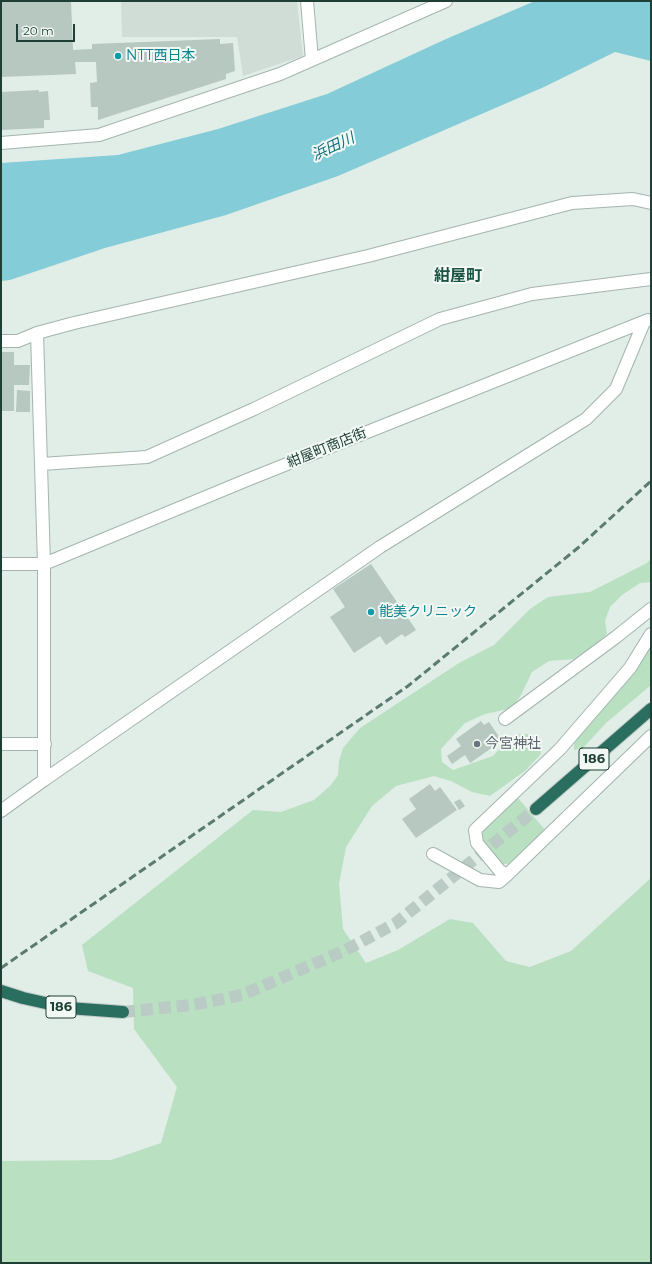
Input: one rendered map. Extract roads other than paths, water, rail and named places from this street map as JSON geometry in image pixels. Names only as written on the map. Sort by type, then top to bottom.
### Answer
[{"type":"highway","name":"186","points":[[536,809],[651,709]]},
{"type":"highway","name":"186","points":[[1,991],[23,998],[68,1008],[123,1012]]},
{"type":"street","points":[[307,1],[312,60]]},
{"type":"street","points":[[1,143],[99,135],[280,74],[446,1]]},
{"type":"street","points":[[1,341],[18,341],[37,333],[382,253],[572,203],[632,199],[651,203]]},
{"type":"street","points":[[41,464],[147,457],[220,424],[440,319],[532,294],[651,279]]},
{"type":"street","points":[[1,811],[380,547],[586,419],[616,389],[648,321]]},
{"type":"street","name":"紺屋町商店街","points":[[1,564],[44,564],[247,480],[648,321]]},
{"type":"street","points":[[37,333],[44,564],[44,780]]},
{"type":"street","points":[[505,719],[616,637],[651,609]]},
{"type":"street","points":[[507,875],[500,870],[477,843],[475,830],[560,749],[630,668],[651,634]]},
{"type":"street","points":[[433,854],[480,880],[499,882],[651,736]]},
{"type":"street","points":[[1,744],[44,744]]},
{"type":"water","name":"浜田川","points":[[535,1],[651,1],[651,61],[615,52],[544,87],[338,176],[226,215],[105,248],[10,280],[1,281],[1,163],[118,155],[218,129],[327,94],[446,39]]},
{"type":"tunnel","points":[[123,1012],[191,1005],[242,995],[344,951],[396,923],[536,809]]},
{"type":"railway","points":[[1,968],[408,686],[579,547],[651,481]]},
{"type":"place","name":"NTT西日本","points":[[118,56]]},
{"type":"place","name":"能美クリニック","points":[[371,612]]},
{"type":"place","name":"今宮神社","points":[[477,744]]},
{"type":"district","name":"紺屋町","points":[[458,276]]}]
